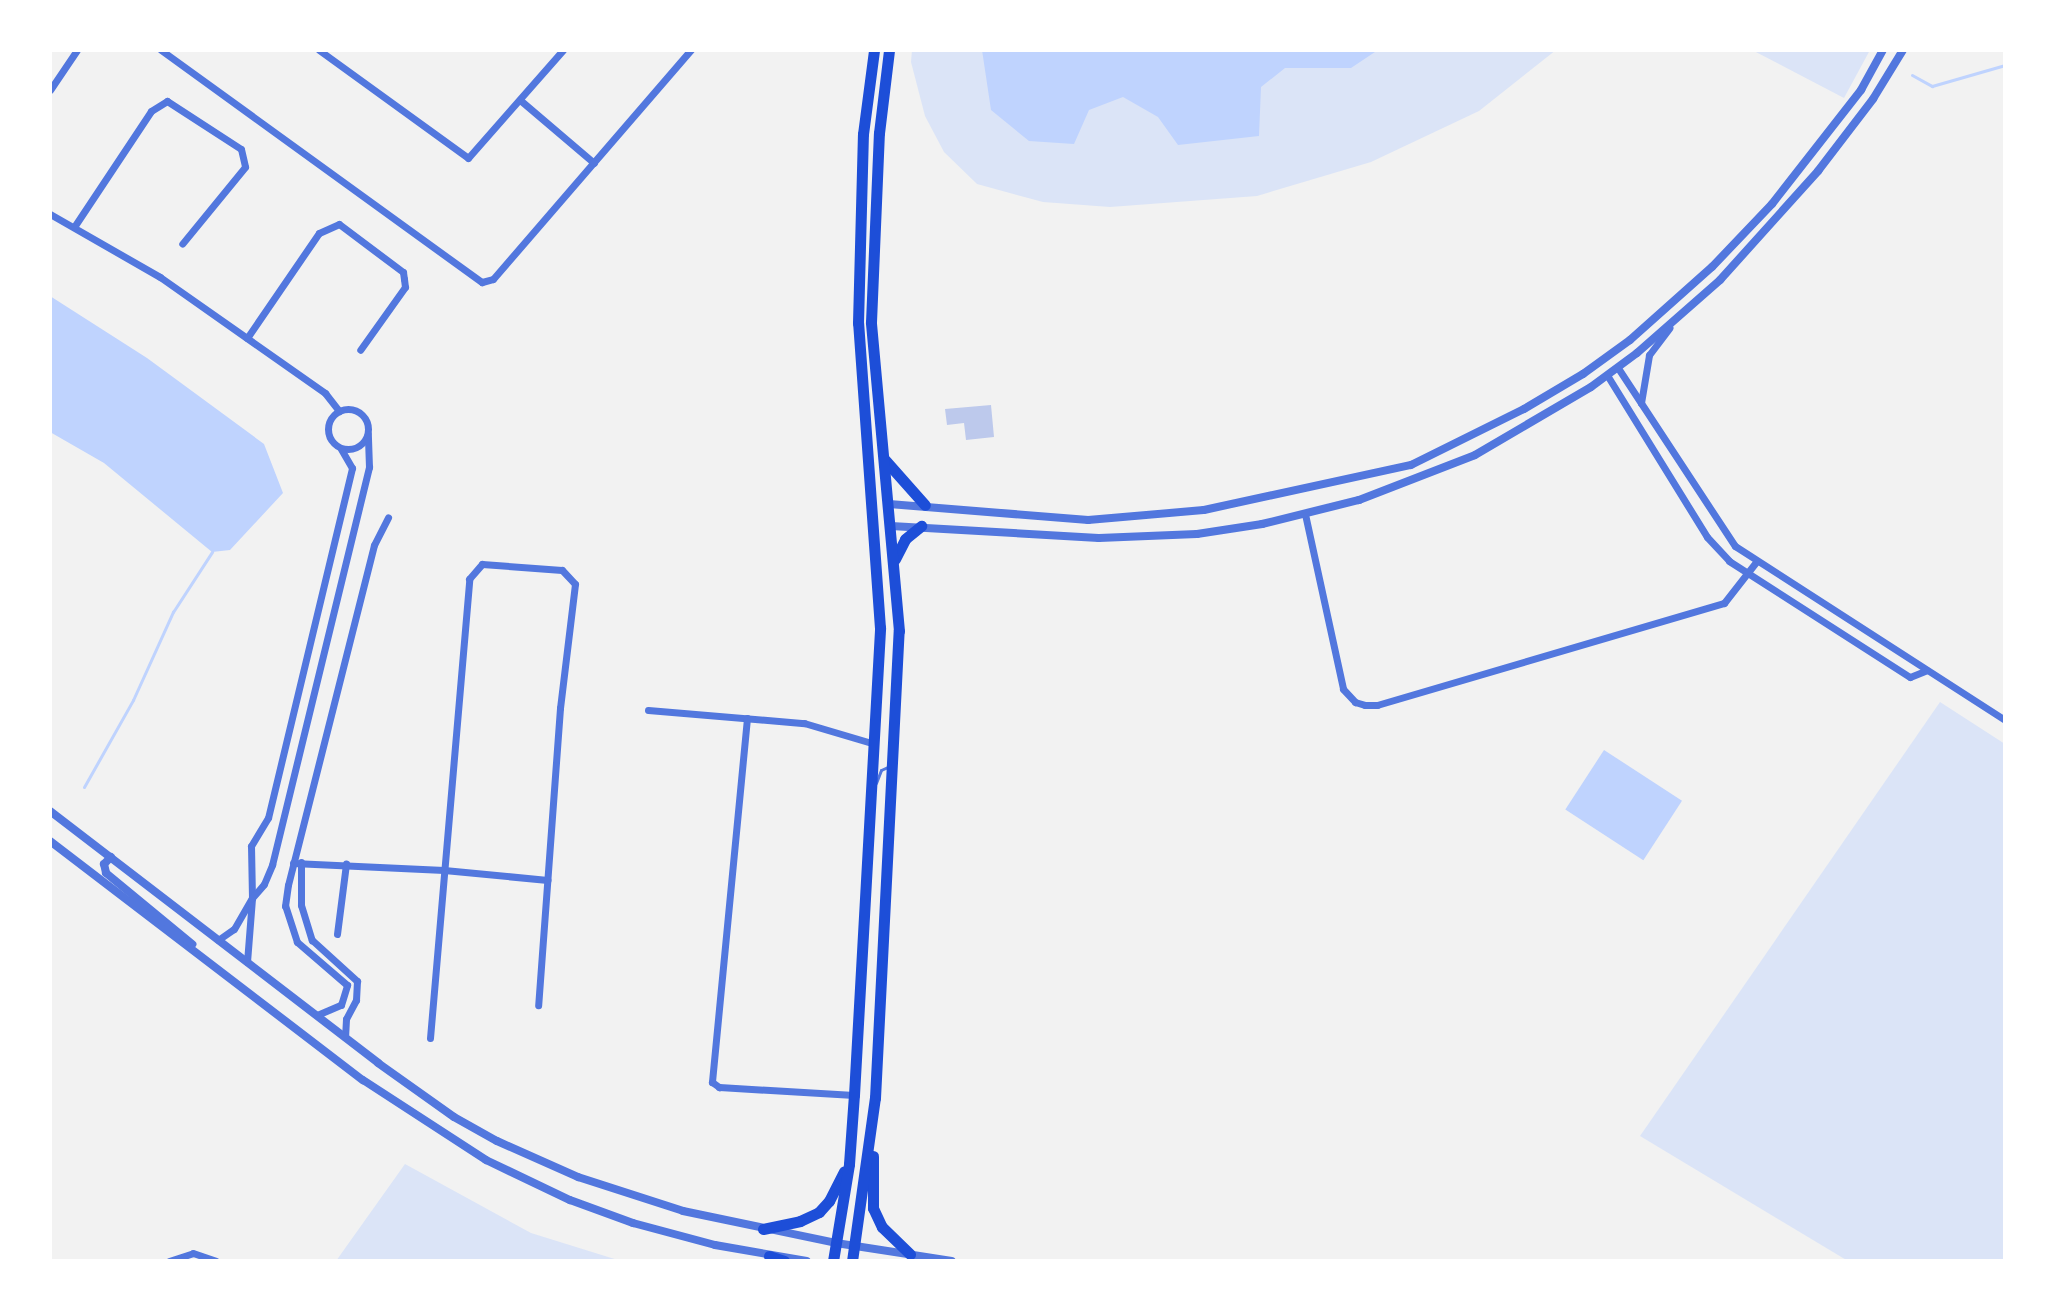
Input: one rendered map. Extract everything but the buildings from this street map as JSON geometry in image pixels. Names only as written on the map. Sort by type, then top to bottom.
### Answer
[{"type":"main road","points":[[833,1261],[849,1164],[875,744],[879,599],[858,323],[863,134],[874,50]]},
{"type":"main road","points":[[889,50],[878,148],[871,322],[899,631],[872,1132],[873,1208],[882,1227],[910,1254]]},
{"type":"main road","points":[[884,460],[906,488],[925,505]]},
{"type":"main road","points":[[894,561],[905,539],[921,526]]},
{"type":"main road","points":[[852,1261],[872,1132]]},
{"type":"main road","points":[[763,1229],[800,1221],[819,1212],[829,1201],[849,1164]]},
{"type":"main road","points":[[769,1256],[784,1261]]},
{"type":"street","points":[[50,90],[77,50]]},
{"type":"street","points":[[161,50],[482,282],[493,279],[691,50]]},
{"type":"street","points":[[319,50],[468,158],[563,50]]},
{"type":"street","points":[[889,504],[1103,519],[1204,510],[1347,482],[1411,465],[1524,409],[1583,374],[1639,332],[1712,267],[1772,204],[1861,90],[1883,50]]},
{"type":"street","points":[[891,526],[1099,538],[1197,534],[1305,514],[1359,500],[1475,455],[1618,368],[1720,280],[1779,218],[1873,99],[1903,50]]},
{"type":"street","points":[[520,100],[594,163]]},
{"type":"street","points":[[74,227],[151,111],[167,101],[241,149],[245,167],[182,244]]},
{"type":"street","points":[[50,214],[160,277],[325,393],[339,411]]},
{"type":"street","points":[[247,338],[319,233],[339,224],[403,272],[405,287],[360,350]]},
{"type":"street","points":[[1641,403],[1649,355],[1675,320]]},
{"type":"street","points":[[1618,368],[1727,538],[1756,562],[2005,720]]},
{"type":"street","points":[[1607,375],[1707,537],[1746,575],[1910,677],[1927,670]]},
{"type":"street","points":[[218,940],[234,929],[252,898],[264,884],[272,865],[369,467],[367,423],[361,413],[350,409],[339,411],[331,419],[328,430],[331,440],[341,449],[352,468],[268,818],[251,846],[252,898],[247,962]]},
{"type":"street","points":[[341,449],[357,447],[368,434]]},
{"type":"street","points":[[1305,514],[1343,689],[1355,702],[1365,705],[1377,705],[1724,603],[1756,562]]},
{"type":"street","points":[[317,1015],[341,1005],[347,985],[302,948],[294,936],[285,906],[374,545],[388,517]]},
{"type":"street","points":[[430,1038],[469,579],[482,564],[562,570],[575,584],[560,708],[538,1005]]},
{"type":"street","points":[[648,710],[804,723],[875,744]]},
{"type":"street","points":[[747,718],[712,1082],[719,1087],[854,1095]]},
{"type":"street","points":[[50,811],[454,1117],[537,1161],[641,1199],[763,1229],[952,1261]]},
{"type":"street","points":[[50,841],[396,1103],[441,1134],[527,1182],[633,1223],[769,1256],[807,1261]]},
{"type":"street","points":[[111,857],[104,864],[106,873],[232,979]]},
{"type":"street","points":[[297,864],[444,870],[548,880]]},
{"type":"street","points":[[297,864],[301,905],[312,940],[357,981],[356,1000],[346,1019],[345,1037]]},
{"type":"street","points":[[337,934],[346,864]]},
{"type":"street","points":[[169,1261],[193,1253],[216,1261]]},
{"type":"lane","points":[[871,810],[881,770],[892,766]]},
{"type":"shaded area","points":[[912,50],[1556,50],[1479,111],[1371,162],[1257,196],[1110,207],[1043,202],[977,184],[944,152],[925,116],[911,62]]},
{"type":"shaded area","points":[[1752,50],[1870,50],[1844,98]]},
{"type":"shaded area","points":[[1940,702],[2005,744],[2005,1261],[1848,1261],[1640,1136]]},
{"type":"shaded area","points":[[405,1164],[531,1233],[621,1261],[336,1261]]},
{"type":"water","points":[[982,50],[1378,50],[1351,68],[1285,68],[1261,87],[1259,136],[1178,145],[1158,117],[1123,97],[1089,110],[1074,144],[1029,141],[991,110]]},
{"type":"water","points":[[50,296],[147,358],[264,444],[283,493],[230,550],[212,552],[104,463],[50,432]]},
{"type":"water","points":[[1604,750],[1682,801],[1643,860],[1565,810]]},
{"type":"waterway","points":[[1912,75],[1932,86],[2005,65]]},
{"type":"waterway","points":[[84,787],[133,700],[173,612],[212,552]]}]
